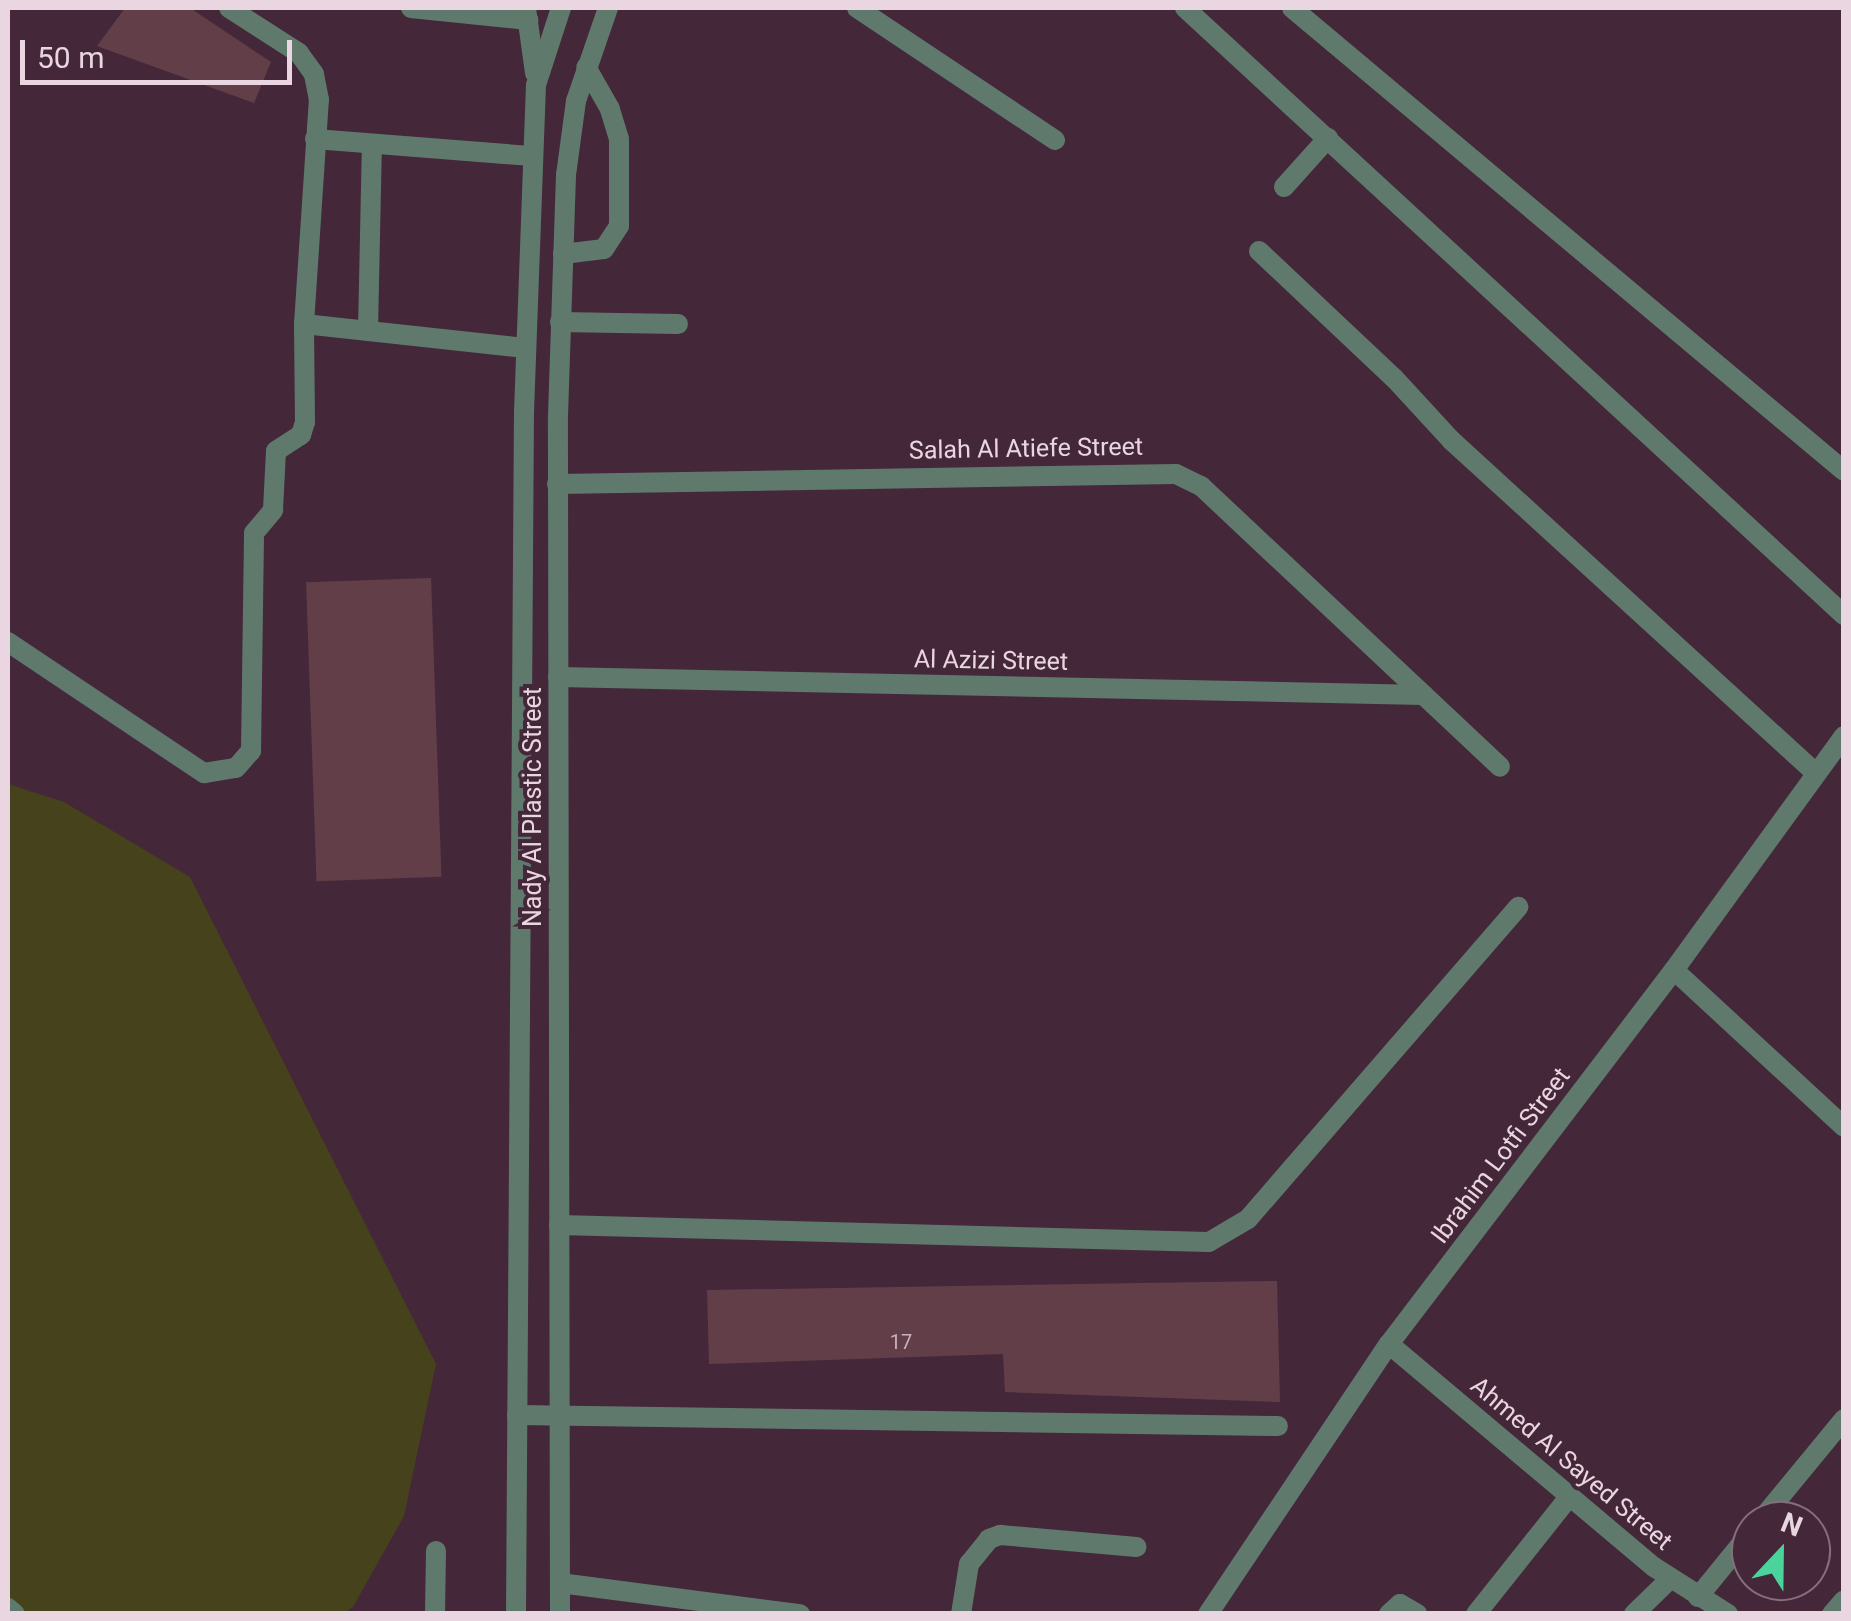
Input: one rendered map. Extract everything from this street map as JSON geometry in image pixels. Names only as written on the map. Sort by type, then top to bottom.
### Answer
[{"type":"street","points":[[8,642],[204,773],[226,772],[245,760],[254,740],[254,533],[273,510],[276,451],[295,440],[304,429],[304,324],[318,100],[308,63],[289,45],[229,8]]},
{"type":"street","points":[[412,8],[527,14],[536,85]]},
{"type":"street","name":"Nady Al Plastic Street","points":[[516,1614],[526,348],[536,85],[561,8]]},
{"type":"street","name":"Nady Al Plastic Street","points":[[560,1614],[560,322],[566,175],[576,101],[608,8]]},
{"type":"street","points":[[857,8],[1055,140]]},
{"type":"street","points":[[1185,8],[1844,615]]},
{"type":"street","points":[[1292,8],[1844,471]]},
{"type":"street","points":[[563,254],[604,249],[619,226],[620,139],[610,108],[586,67]]},
{"type":"street","points":[[1284,186],[1328,138]]},
{"type":"street","points":[[314,140],[532,156]]},
{"type":"street","points":[[368,331],[372,144]]},
{"type":"street","points":[[1259,251],[1394,378],[1451,440],[1816,774]]},
{"type":"street","points":[[560,322],[678,324]]},
{"type":"street","points":[[304,324],[526,348]]},
{"type":"street","name":"Salah Al Atiefe Street","points":[[558,484],[1176,474],[1200,486],[1500,767]]},
{"type":"street","name":"Al Azizi Street","points":[[558,677],[1424,695]]},
{"type":"street","name":"Ibrahim Lotfi Street","points":[[1208,1614],[1389,1344],[1674,970],[1844,736]]},
{"type":"street","points":[[560,1225],[1209,1242],[1248,1219],[1518,907]]},
{"type":"street","points":[[1674,970],[1844,1127]]},
{"type":"street","name":"Ahmed Al Sayed Street","points":[[1389,1344],[1670,1579],[1728,1614]]},
{"type":"street","points":[[517,1415],[1278,1426]]},
{"type":"street","points":[[1776,1501],[1844,1419]]},
{"type":"street","points":[[1476,1614],[1570,1496]]},
{"type":"street","points":[[961,1614],[969,1564],[989,1539],[1000,1535],[1136,1547]]},
{"type":"street","points":[[435,1614],[436,1551]]},
{"type":"street","points":[[1698,1597],[1731,1557]]},
{"type":"street","points":[[1634,1614],[1670,1579]]},
{"type":"street","points":[[560,1584],[800,1614]]},
{"type":"street","points":[[1832,1614],[1844,1600]]},
{"type":"street","points":[[1389,1614],[1400,1604],[1417,1614]]},
{"type":"street","points":[[8,1608],[15,1614]]},
{"type":"shaded area","points":[[8,784],[64,802],[190,877],[436,1364],[404,1516],[353,1607],[344,1613],[8,1613]]},
{"type":"building","points":[[125,8],[190,8],[271,62],[254,103],[97,46]]},
{"type":"building","points":[[431,578],[441,877],[317,881],[306,582]]},
{"type":"building","points":[[1277,1281],[1280,1402],[1005,1392],[1003,1354],[709,1364],[707,1290]]}]
